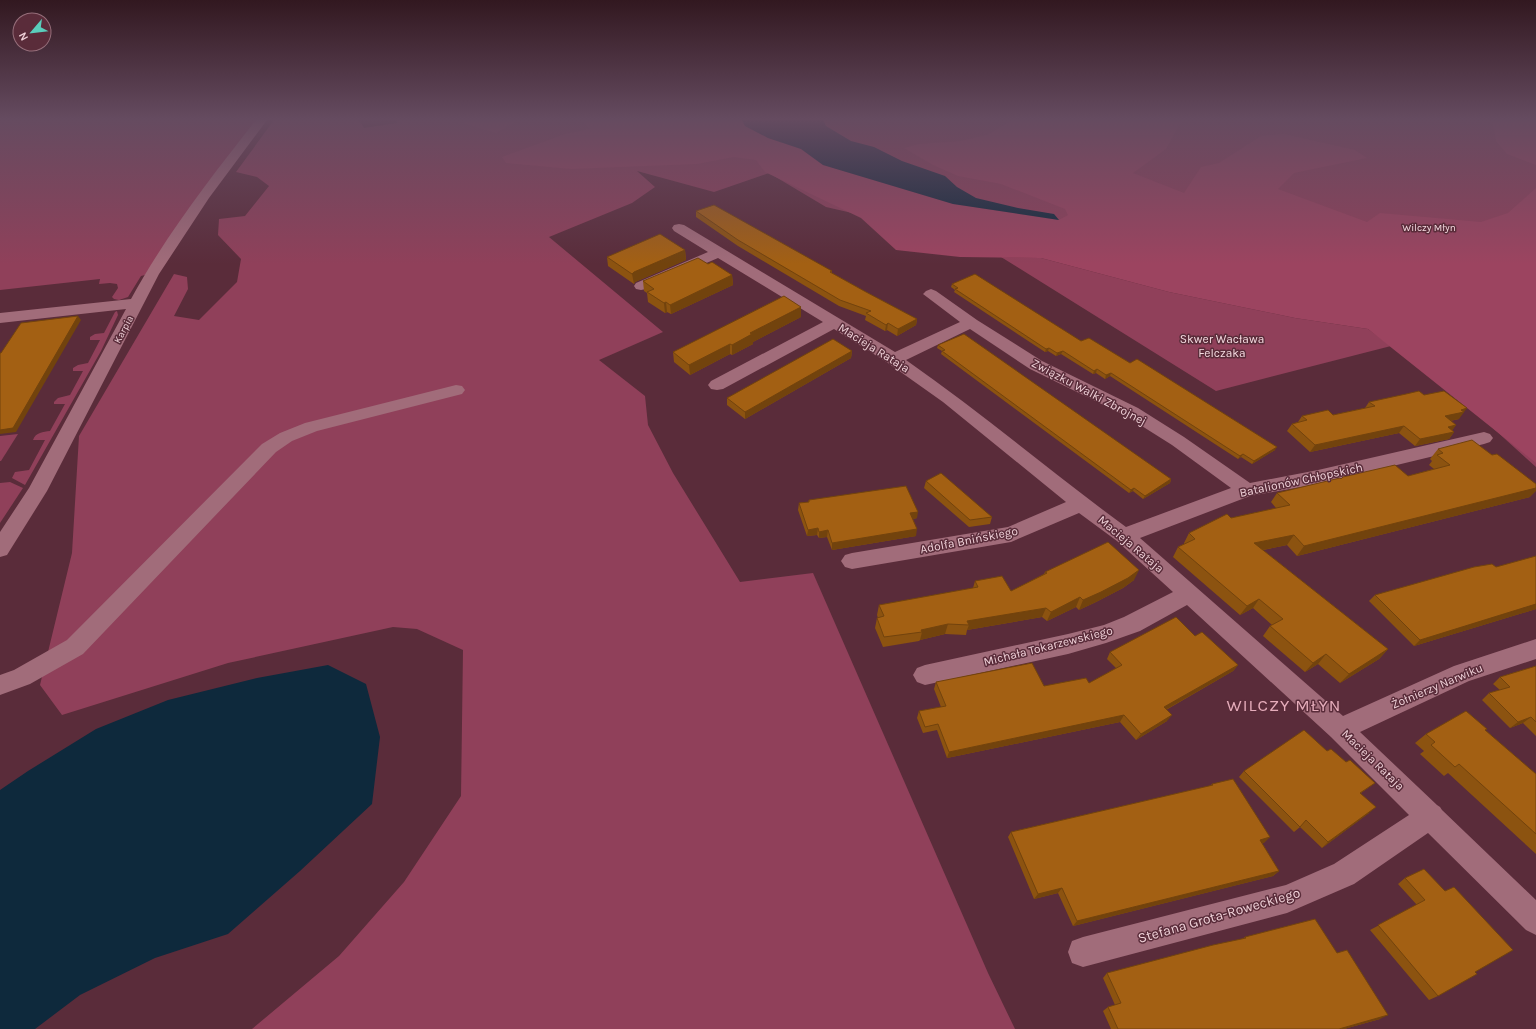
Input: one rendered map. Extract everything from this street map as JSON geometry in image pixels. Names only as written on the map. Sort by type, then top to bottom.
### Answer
[{"type":"street","name":"Karpia","points":[[0,549],[38,491],[159,263],[190,216],[226,168]]},
{"type":"street","name":"Macieja Rataja","points":[[678,228],[894,359],[948,398],[1081,504],[1124,536],[1340,728],[1536,920]]},
{"type":"street","points":[[641,286],[717,253]]},
{"type":"street","name":"Związku Walki Zbrojnej","points":[[931,294],[970,323],[1036,365],[1132,412],[1178,441],[1246,490]]},
{"type":"street","points":[[0,318],[137,303]]},
{"type":"street","points":[[717,384],[834,323]]},
{"type":"street","points":[[894,359],[970,323]]},
{"type":"street","points":[[0,685],[22,677],[75,647],[269,448],[286,437],[311,427],[456,390]]},
{"type":"street","name":"Batalionów Chłopskich","points":[[1124,536],[1246,490],[1318,477],[1484,438]]},
{"type":"street","name":"Adolfa Bnińskiego","points":[[852,561],[1011,534],[1081,504]]},
{"type":"street","name":"Michała Tokarzewskiego","points":[[925,675],[1068,644],[1106,634],[1132,624],[1189,594]]},
{"type":"street","name":"Żołnierzy Narwiku","points":[[1340,728],[1462,673],[1536,649]]},
{"type":"street","name":"Stefana Grota-Roweckiego","points":[[1083,952],[1287,899],[1344,874],[1431,816]]},
{"type":"green space","points":[[0,168],[222,168],[145,275],[141,276],[128,297],[119,300],[114,299],[112,297],[118,288],[117,284],[99,284],[100,279],[0,290]]},
{"type":"green space","name":"Wilczy Młyn","points":[[239,168],[1536,168],[1536,467],[1344,293],[1245,303],[826,207],[769,173],[714,192],[637,171],[655,187],[632,203],[549,237],[663,332],[599,360],[645,396],[648,425],[673,473],[740,582],[813,573],[988,973],[1015,1029],[252,1029],[339,956],[404,882],[461,796],[463,650],[417,629],[393,627],[228,663],[62,715],[40,685],[72,553],[79,436],[174,274],[187,277],[188,289],[174,316],[199,320],[237,282],[241,259],[218,235],[219,219],[245,216],[269,186],[257,177],[236,172]]},
{"type":"green space","points":[[560,168],[596,168],[571,169]]},
{"type":"green space","name":"Wilczy Młyn","points":[[762,168],[833,168],[953,204],[1059,220],[1068,215],[1065,209],[1001,184],[958,176],[940,168],[1140,168],[1133,173],[1184,193],[1200,168],[1318,168],[1294,173],[1278,189],[1367,222],[1380,213],[1481,222],[1508,213],[1536,188],[1536,463],[1368,329],[1295,318],[1169,292],[1041,258],[960,257],[896,250],[861,218],[765,172]]},
{"type":"green space","name":"Skwer Wacława Felczaka","points":[[1001,257],[1041,258],[1169,292],[1295,318],[1368,329],[1391,346],[1216,391]]},
{"type":"green space","points":[[117,311],[118,315],[101,351],[25,485],[12,478],[15,472],[29,470],[45,440],[33,440],[34,437],[40,433],[50,431],[65,404],[54,404],[54,402],[58,398],[70,395],[83,371],[73,371],[73,368],[78,365],[88,363],[100,340],[90,340],[90,337],[95,334],[104,333],[115,312]]},
{"type":"green space","points":[[18,434],[1,461],[0,461],[0,436]]},
{"type":"green space","points":[[10,482],[23,488],[0,523],[0,483]]},
{"type":"water","points":[[833,168],[922,168],[945,176],[957,187],[976,198],[1018,208],[1054,214],[1059,220],[953,204]]},
{"type":"water","points":[[328,665],[366,684],[380,737],[372,804],[300,871],[228,934],[155,958],[80,995],[35,1029],[0,1029],[0,790],[96,729],[168,700],[257,678]]},
{"type":"building","points":[[714,205],[832,271],[830,272],[917,319],[898,329],[888,323],[886,325],[866,313],[871,311],[840,300],[738,240],[696,211]]},
{"type":"building","points":[[660,234],[685,250],[632,274],[607,257]]},
{"type":"building","points":[[698,258],[708,264],[712,262],[732,275],[670,305],[666,302],[664,303],[647,292],[654,289],[643,281]]},
{"type":"building","points":[[975,274],[1081,341],[1089,338],[1130,363],[1137,359],[1277,447],[1254,461],[1243,454],[1240,456],[1111,373],[1106,375],[1097,369],[1094,371],[1063,351],[1057,353],[1049,348],[1046,349],[955,289],[958,288],[952,284]]},
{"type":"building","points":[[784,296],[801,307],[750,333],[752,334],[732,345],[730,344],[689,365],[673,352]]},
{"type":"building","points":[[78,316],[13,428],[0,430],[0,353],[21,323]]},
{"type":"building","points":[[964,334],[1171,479],[1145,496],[1134,488],[1131,490],[942,351],[945,350],[938,345]]},
{"type":"building","points":[[833,339],[852,351],[745,412],[727,398]]},
{"type":"building","points":[[1419,391],[1424,395],[1444,391],[1467,408],[1461,410],[1464,412],[1445,416],[1456,425],[1448,427],[1454,432],[1420,439],[1404,426],[1315,445],[1292,424],[1307,420],[1302,416],[1328,410],[1333,415],[1375,406],[1369,402]]},
{"type":"building","points":[[1472,440],[1492,455],[1497,454],[1536,484],[1536,488],[1304,546],[1294,535],[1254,543],[1388,649],[1349,674],[1326,654],[1313,663],[1270,626],[1283,619],[1259,599],[1247,606],[1178,547],[1195,539],[1189,533],[1227,514],[1231,518],[1290,505],[1277,493],[1395,465],[1408,476],[1450,465],[1437,455],[1443,453],[1438,449]]},
{"type":"building","points":[[941,473],[992,517],[970,520],[926,481]]},
{"type":"building","points":[[906,486],[918,512],[910,513],[917,529],[832,543],[828,530],[819,532],[818,528],[808,530],[799,503],[809,502],[809,500]]},
{"type":"building","points":[[1108,542],[1139,570],[1128,578],[1083,600],[1080,597],[1051,612],[1046,608],[967,621],[969,625],[948,624],[921,630],[922,632],[884,637],[877,618],[884,616],[879,605],[978,587],[975,581],[1002,576],[1011,591],[1047,573],[1045,572]]},
{"type":"building","points":[[1536,556],[1536,604],[1420,640],[1375,595],[1474,567],[1492,564],[1496,567]]},
{"type":"building","points":[[1176,617],[1195,636],[1202,632],[1238,665],[1164,707],[1172,715],[1141,734],[1124,715],[949,752],[938,724],[925,727],[919,711],[946,706],[936,682],[1032,663],[1044,686],[1086,678],[1089,683],[1122,665],[1110,652]]},
{"type":"building","points":[[1536,666],[1536,722],[1531,717],[1518,722],[1489,693],[1510,687],[1500,677]]},
{"type":"building","points":[[1466,711],[1487,729],[1485,730],[1536,774],[1536,834],[1459,764],[1455,767],[1431,745],[1435,742],[1426,734]]},
{"type":"building","points":[[1304,730],[1327,751],[1331,749],[1346,762],[1350,760],[1375,783],[1360,793],[1376,807],[1328,842],[1306,820],[1300,827],[1244,771]]},
{"type":"building","points":[[1233,779],[1270,837],[1260,840],[1279,871],[1077,921],[1062,888],[1038,894],[1011,832],[1213,785],[1212,784]]},
{"type":"building","points":[[1424,869],[1445,891],[1454,887],[1513,950],[1475,972],[1477,974],[1438,996],[1378,925],[1425,900],[1405,878]]},
{"type":"building","points":[[1315,919],[1337,953],[1347,950],[1388,1015],[1339,1029],[1118,1029],[1108,1007],[1121,1003],[1107,973]]},
{"type":"district","name":"WILCZY MŁYN","points":[[1284,705]]}]
